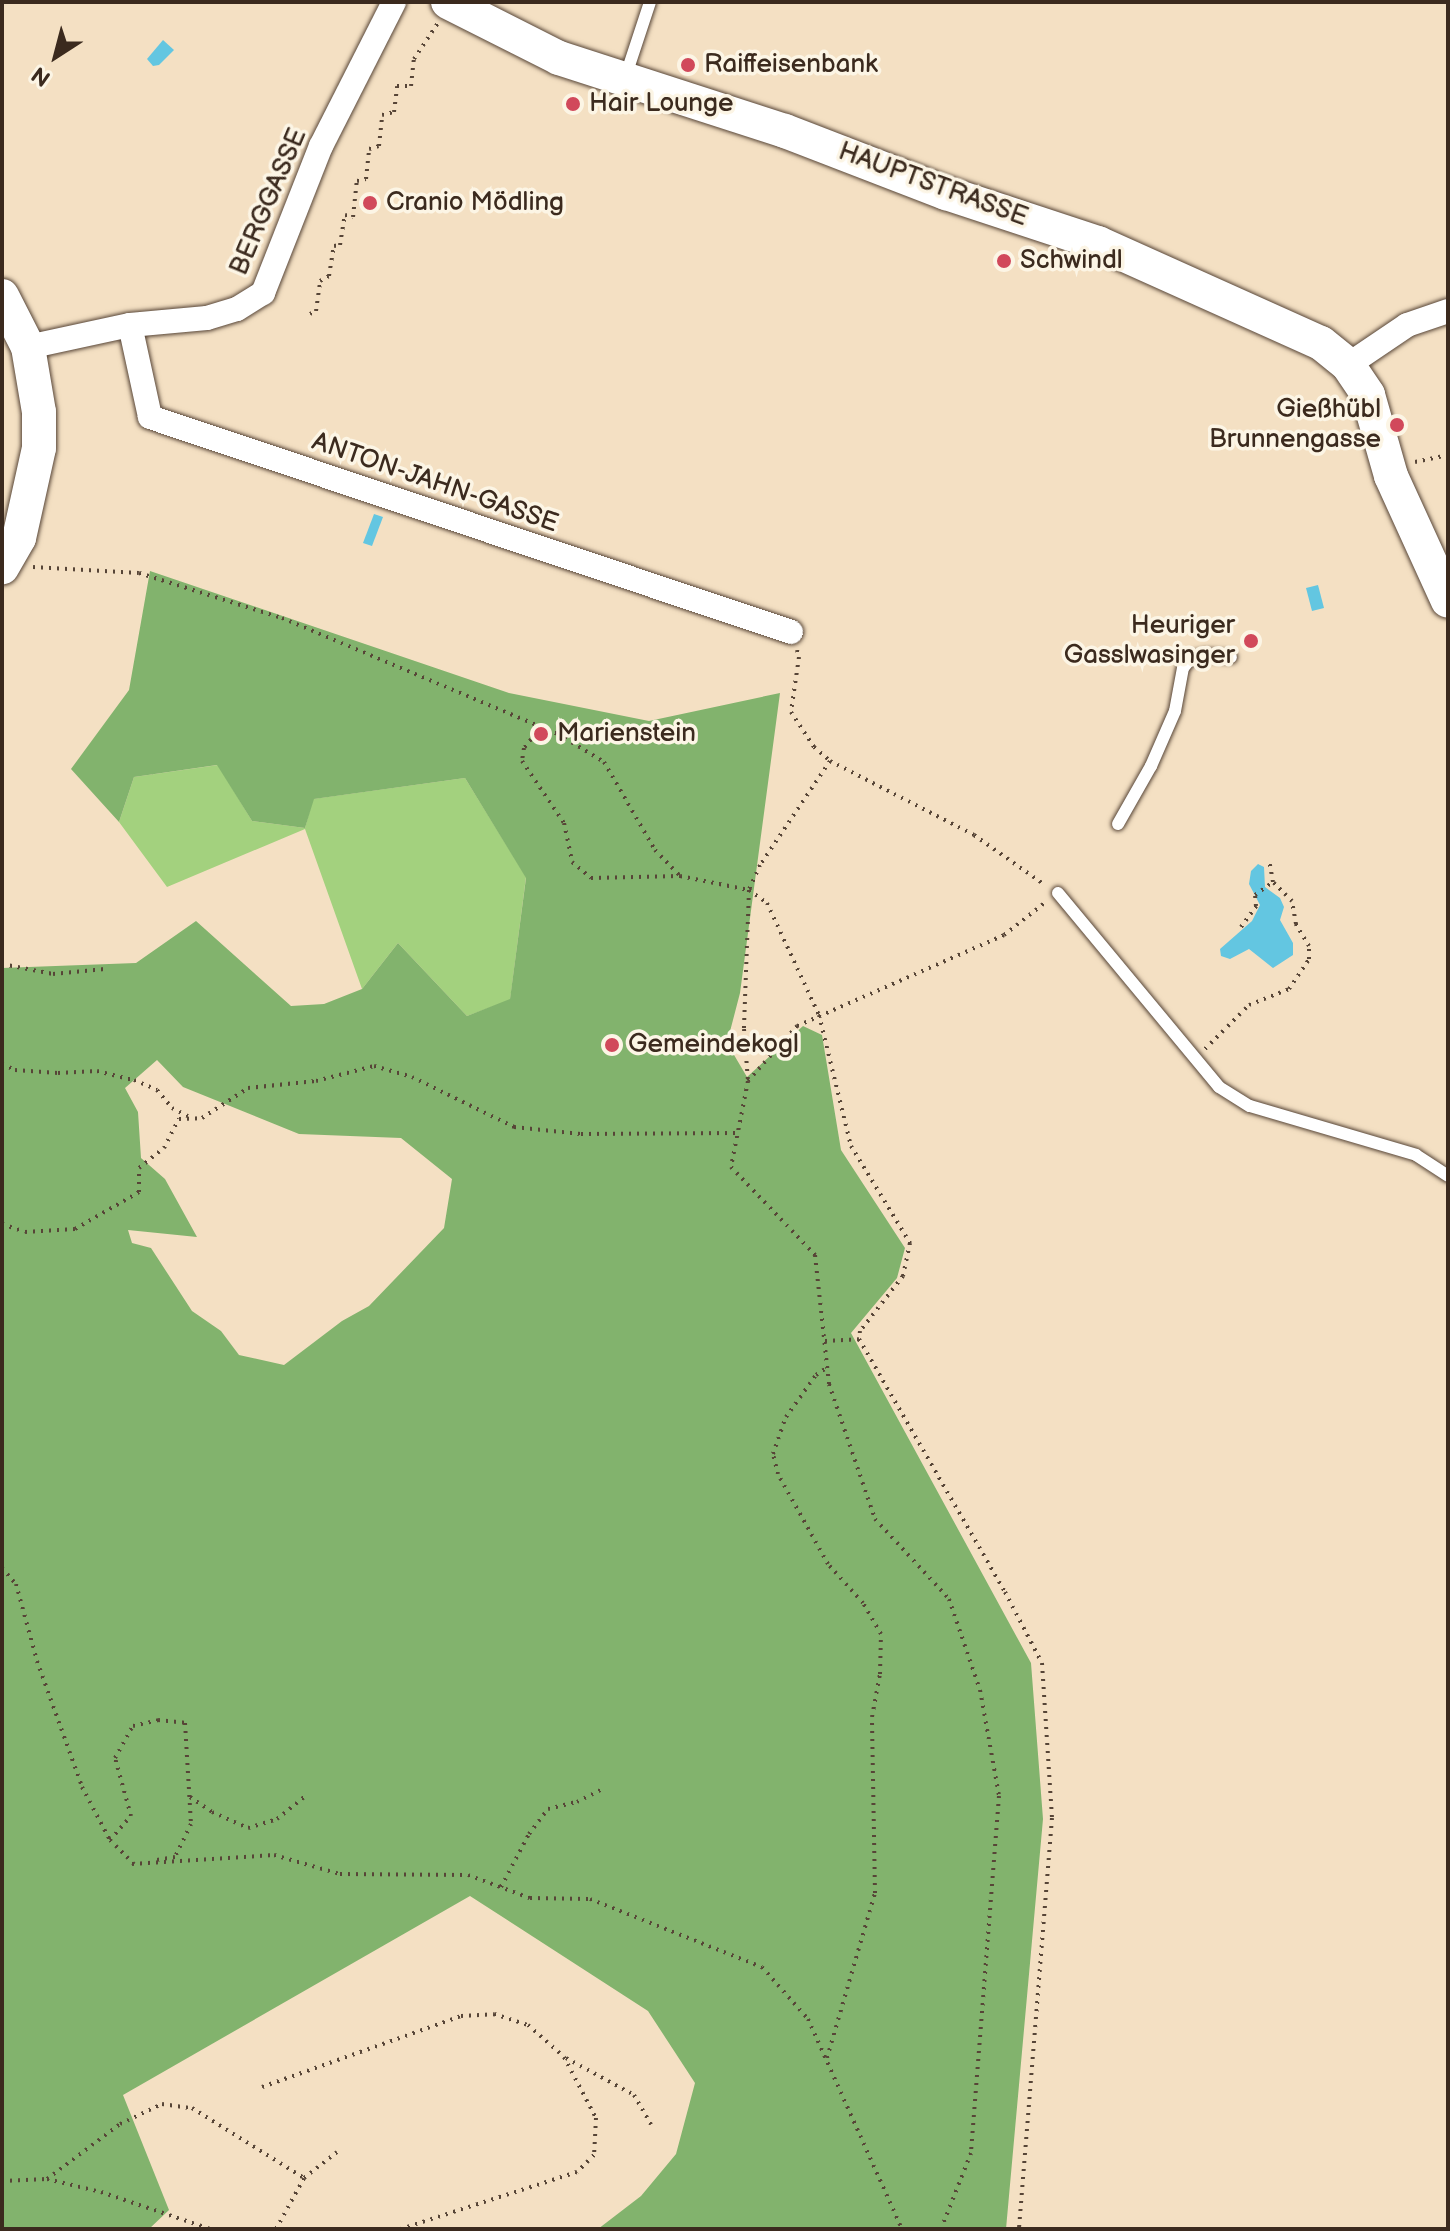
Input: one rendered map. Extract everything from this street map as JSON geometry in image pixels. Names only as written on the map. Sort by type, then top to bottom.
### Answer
[{"type":"street","name":"BERGGASSE","points":[[28,347],[130,325],[207,318],[237,309],[263,293],[321,146],[394,2]]},
{"type":"street","name":"HAUPTSTRASSE","points":[[449,3],[559,58],[785,131],[946,193],[1098,243],[1283,323],[1321,343],[1348,365],[1368,395],[1391,476],[1448,601]]},
{"type":"street","points":[[2,296],[28,347],[35,379],[39,448],[19,538],[2,566]]},
{"type":"street","points":[[1348,365],[1407,325],[1447,314]]},
{"type":"street","name":"ANTON-JAHN-GASSE","points":[[130,325],[150,417],[791,632]]},
{"type":"lane","points":[[624,81],[650,2]]},
{"type":"lane","points":[[1118,824],[1151,766],[1175,711],[1183,668],[1191,658],[1207,655],[1231,657]]},
{"type":"lane","points":[[1058,893],[1219,1087],[1250,1106],[1416,1155],[1448,1176]]},
{"type":"path","points":[[310,314],[316,311],[320,281],[329,276],[334,246],[340,245],[345,215],[353,217],[357,181],[366,179],[369,149],[379,146],[382,115],[394,112],[397,86],[411,86],[414,59],[449,3]]},
{"type":"path","points":[[1411,463],[1448,455]]},
{"type":"path","points":[[2,566],[139,573],[282,618],[541,727],[604,762],[655,850],[680,876]]},
{"type":"path","points":[[748,1081],[797,1026],[1004,935],[1058,893],[974,835],[830,761],[814,747],[791,712],[799,657],[791,632]]},
{"type":"path","points":[[541,727],[524,748],[522,761],[564,823],[572,862],[591,878],[680,876],[749,890],[767,903],[819,1015],[851,1146],[910,1243],[903,1276],[860,1331],[859,1339],[1005,1592],[1042,1663],[1052,1818],[1019,2229]]},
{"type":"path","points":[[830,761],[760,865],[749,890],[744,1029],[748,1081],[731,1167],[815,1255],[829,1384],[875,1519],[949,1599],[980,1690],[999,1796],[971,2153],[941,2229]]},
{"type":"path","points":[[1213,1041],[1249,1005],[1289,989],[1309,959],[1309,946],[1296,924],[1292,901],[1273,882],[1269,859]]},
{"type":"path","points":[[1241,927],[1256,906],[1255,895],[1273,882]]},
{"type":"path","points":[[2,964],[53,974],[105,969]]},
{"type":"path","points":[[2,1064],[29,1071],[97,1071],[134,1080],[157,1090],[172,1108],[190,1117]]},
{"type":"path","points":[[2,1224],[25,1232],[75,1229],[130,1200],[139,1192],[139,1168],[164,1148],[179,1119],[202,1118],[248,1088],[316,1081],[374,1066],[412,1077],[514,1127],[581,1134],[736,1133]]},
{"type":"path","points":[[825,1341],[859,1339]]},
{"type":"path","points":[[826,2060],[875,1893],[872,1717],[880,1674],[881,1634],[863,1603],[828,1564],[778,1474],[773,1454],[786,1417],[816,1375],[828,1367]]},
{"type":"path","points":[[2,1568],[16,1584],[37,1661],[82,1787],[110,1840],[132,1864]]},
{"type":"path","points":[[110,1840],[131,1816],[115,1758],[133,1726],[158,1720],[185,1723],[191,1824],[175,1857],[132,1864]]},
{"type":"path","points":[[501,1887],[529,1834],[548,1809],[577,1802],[603,1789]]},
{"type":"path","points":[[189,1796],[212,1812],[248,1828],[277,1819],[307,1795]]},
{"type":"path","points":[[132,1864],[274,1855],[340,1874],[468,1875],[530,1898],[590,1899],[762,1967],[808,2019],[902,2229]]},
{"type":"path","points":[[262,2087],[461,2016],[494,2014],[528,2025],[564,2057],[634,2095],[651,2125]]},
{"type":"path","points":[[401,2229],[577,2172],[594,2155],[596,2118],[564,2057]]},
{"type":"path","points":[[47,2179],[120,2124],[162,2104],[192,2108],[304,2178]]},
{"type":"path","points":[[276,2229],[304,2178],[337,2152]]},
{"type":"path","points":[[2,2181],[47,2179],[101,2192],[210,2229]]},
{"type":"green space","points":[[150,571],[509,693],[649,721],[780,693],[740,993],[727,1043],[747,1077],[803,1026],[822,1035],[841,1150],[905,1248],[897,1278],[851,1333],[1031,1663],[1043,1819],[1006,2229],[598,2229],[641,2196],[676,2154],[695,2083],[648,2011],[470,1896],[123,2095],[169,2210],[149,2229],[2,2229],[2,968],[136,963],[196,921],[291,1006],[324,1004],[362,989],[398,943],[467,1016],[510,999],[526,878],[465,778],[314,799],[305,828],[252,821],[217,765],[134,777],[119,822],[71,769],[129,690]],"holes":[[[157,1060],[183,1087],[299,1134],[401,1138],[452,1179],[444,1228],[369,1306],[342,1321],[284,1365],[239,1355],[221,1331],[192,1311],[151,1248],[132,1243],[128,1230],[197,1237],[165,1179],[141,1158],[138,1112],[125,1088]]]},
{"type":"green space","points":[[218,765],[252,821],[305,828],[313,799],[465,778],[526,877],[510,1000],[467,1016],[398,943],[362,989],[305,829],[167,887],[119,822],[134,777]]},
{"type":"water","points":[[163,40],[174,50],[159,65],[153,66],[147,59]]},
{"type":"water","points":[[374,514],[383,517],[372,546],[363,543]]},
{"type":"water","points":[[1318,585],[1324,608],[1312,611],[1306,588]]},
{"type":"water","points":[[1258,864],[1264,867],[1265,887],[1280,898],[1284,907],[1280,920],[1293,943],[1293,955],[1273,968],[1249,949],[1230,959],[1221,956],[1220,949],[1252,921],[1260,905],[1249,884],[1251,871]]},
{"type":"place","name":"Raiffeisenbank","points":[[688,65]]},
{"type":"place","name":"Hair Lounge","points":[[573,104]]},
{"type":"place","name":"Cranio Mödling","points":[[370,203]]},
{"type":"place","name":"Schwindl","points":[[1004,261]]},
{"type":"place","name":"Gießhübl Brunnengasse","points":[[1397,425]]},
{"type":"place","name":"Heuriger Gasslwasinger","points":[[1251,641]]},
{"type":"place","name":"Marienstein","points":[[541,734]]},
{"type":"place","name":"Gemeindekogl","points":[[612,1045]]}]
